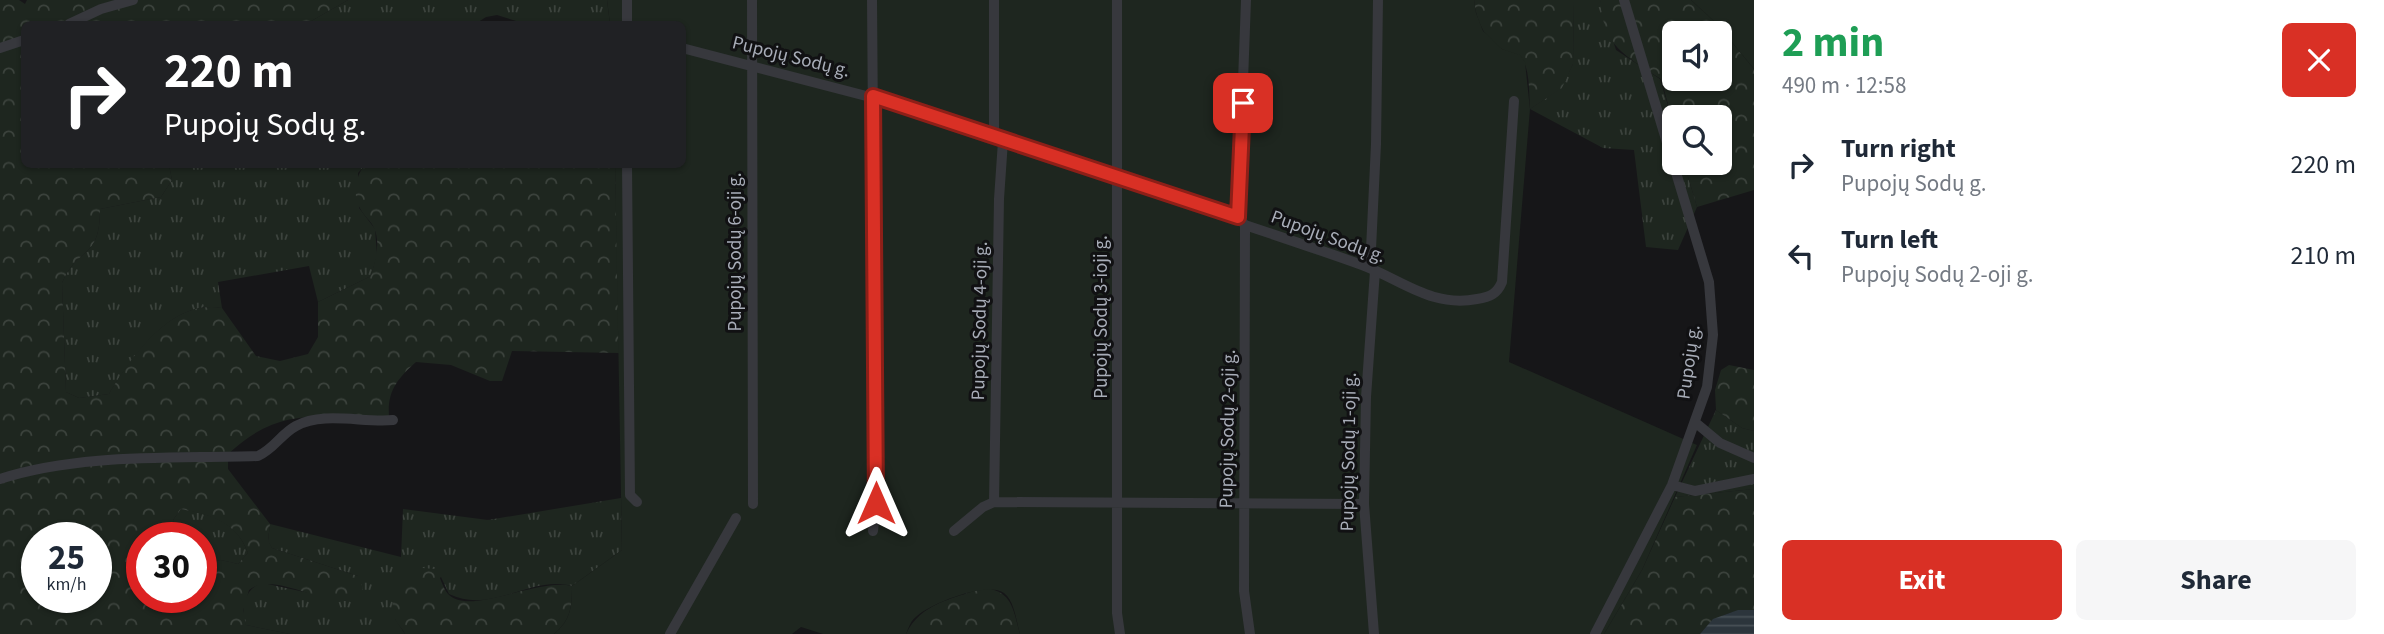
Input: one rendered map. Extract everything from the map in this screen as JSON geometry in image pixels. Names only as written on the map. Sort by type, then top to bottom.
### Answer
[{"type":"street","points":[[75,21],[101,9],[133,0]]},
{"type":"street","points":[[627,21],[628,0]]},
{"type":"street","name":"Pupojų Sodų 6-oji g.","points":[[752,0],[753,504]]},
{"type":"street","points":[[872,0],[876,503],[873,531]]},
{"type":"street","name":"Pupojų Sodų 4-oji g.","points":[[994,0],[999,199],[994,502]]},
{"type":"street","name":"Pupojų Sodų 3-ioji g.","points":[[1116,0],[1120,634]]},
{"type":"street","name":"Pupojų Sodų 2-oji g.","points":[[1246,0],[1242,221],[1244,592],[1250,634]]},
{"type":"street","name":"Pupojų Sodų 1-oji g.","points":[[1374,634],[1364,503],[1378,0]]},
{"type":"street","name":"Pupojų g.","points":[[1595,634],[1672,485],[1707,387],[1713,348],[1714,321],[1709,282],[1624,0]]},
{"type":"street","points":[[0,48],[21,41]]},
{"type":"street","name":"Pupojų Sodų g.","points":[[686,49],[873,96],[1242,221],[1370,269],[1428,297],[1444,301],[1475,300],[1498,292],[1505,270],[1514,101]]},
{"type":"street","points":[[627,168],[630,495],[637,502]]},
{"type":"street","points":[[0,479],[26,471],[102,461],[258,456],[269,452],[298,425],[315,420],[393,420]]},
{"type":"street","points":[[1696,423],[1720,443],[1754,458]]},
{"type":"street","points":[[1672,485],[1695,491],[1754,479]]},
{"type":"street","points":[[954,531],[994,502],[1364,503]]},
{"type":"street","points":[[670,634],[736,518]]},
{"type":"green space","points":[[0,0],[19,0],[25,4],[27,0],[348,0],[311,21],[21,21],[21,168],[170,168],[172,180],[161,197],[100,209],[99,226],[92,245],[68,271],[62,283],[66,392],[79,398],[109,394],[129,363],[155,333],[186,312],[203,308],[222,308],[256,356],[280,361],[308,354],[318,337],[318,302],[371,276],[377,252],[376,234],[356,199],[356,187],[363,168],[615,168],[620,353],[512,351],[502,381],[490,381],[451,365],[416,362],[392,392],[389,416],[304,417],[286,420],[248,438],[228,454],[228,469],[270,524],[268,540],[272,548],[358,576],[363,588],[361,596],[350,601],[321,597],[274,584],[260,585],[249,590],[243,611],[246,625],[290,634],[0,634]]},
{"type":"green space","points":[[348,0],[607,0],[610,21],[516,21],[497,15],[480,21],[311,21]]},
{"type":"green space","points":[[607,0],[1474,0],[1483,31],[1502,49],[1520,55],[1525,62],[1530,109],[1509,362],[1697,445],[1642,570],[1604,634],[1020,634],[1008,597],[996,590],[985,590],[960,595],[924,611],[913,620],[906,634],[823,634],[801,627],[792,634],[554,634],[569,612],[572,586],[622,550],[615,168],[686,168],[686,21],[610,21]]},
{"type":"green space","points":[[1474,0],[1574,0],[1573,64],[1562,88],[1530,109],[1528,77],[1523,60],[1497,46],[1487,35],[1479,22]]},
{"type":"green space","points":[[1574,0],[1600,0],[1616,50],[1660,79],[1668,105],[1662,105],[1662,175],[1688,175],[1697,207],[1678,250],[1646,247],[1634,150],[1603,148],[1530,109],[1561,88],[1573,64]]},
{"type":"green space","points":[[1600,0],[1691,0],[1714,21],[1662,21],[1662,83],[1661,79],[1626,56],[1606,29]]},
{"type":"green space","points":[[1691,0],[1754,0],[1754,69],[1732,42],[1732,21],[1714,21]]},
{"type":"green space","points":[[1732,42],[1754,69],[1754,190],[1697,207],[1688,175],[1732,175],[1732,105],[1668,105],[1664,91],[1732,91]]},
{"type":"green space","points":[[170,168],[362,168],[358,173],[359,208],[375,229],[377,255],[371,276],[318,302],[309,266],[218,282],[222,308],[186,312],[170,321],[142,348],[109,394],[79,398],[66,392],[62,283],[68,271],[92,245],[99,226],[100,209],[161,197],[172,180]]},
{"type":"green space","points":[[1729,365],[1754,370],[1754,431],[1742,428],[1716,410],[1715,390],[1721,370]]},
{"type":"green space","points":[[1716,410],[1742,428],[1754,431],[1754,489],[1675,497]]},
{"type":"green space","points":[[1754,489],[1754,610],[1724,615],[1700,634],[1604,634],[1642,570],[1675,497]]},
{"type":"green space","points":[[621,498],[622,550],[572,586],[556,584],[496,598],[465,599],[449,594],[441,577],[395,619],[405,634],[290,634],[246,625],[243,619],[247,596],[257,585],[263,583],[346,601],[358,576],[272,548],[268,541],[270,524],[401,557],[403,509],[488,520]]},
{"type":"green space","points":[[181,509],[222,521],[237,534],[248,553],[238,564],[217,561],[217,522],[173,520]]},
{"type":"green space","points":[[423,568],[435,569],[448,594],[458,600],[487,599],[557,585],[572,586],[569,612],[554,634],[405,634],[395,619],[393,602],[403,582]]},
{"type":"green space","points":[[983,588],[1006,597],[1013,609],[1020,634],[906,634],[920,615],[929,609]]},
{"type":"shaded area","points":[[1738,610],[1754,610],[1754,634],[1700,634],[1713,619]]},
{"type":"route","points":[[876,503],[873,96],[920,110],[1003,141],[1201,202],[1238,217],[1243,103]]}]
